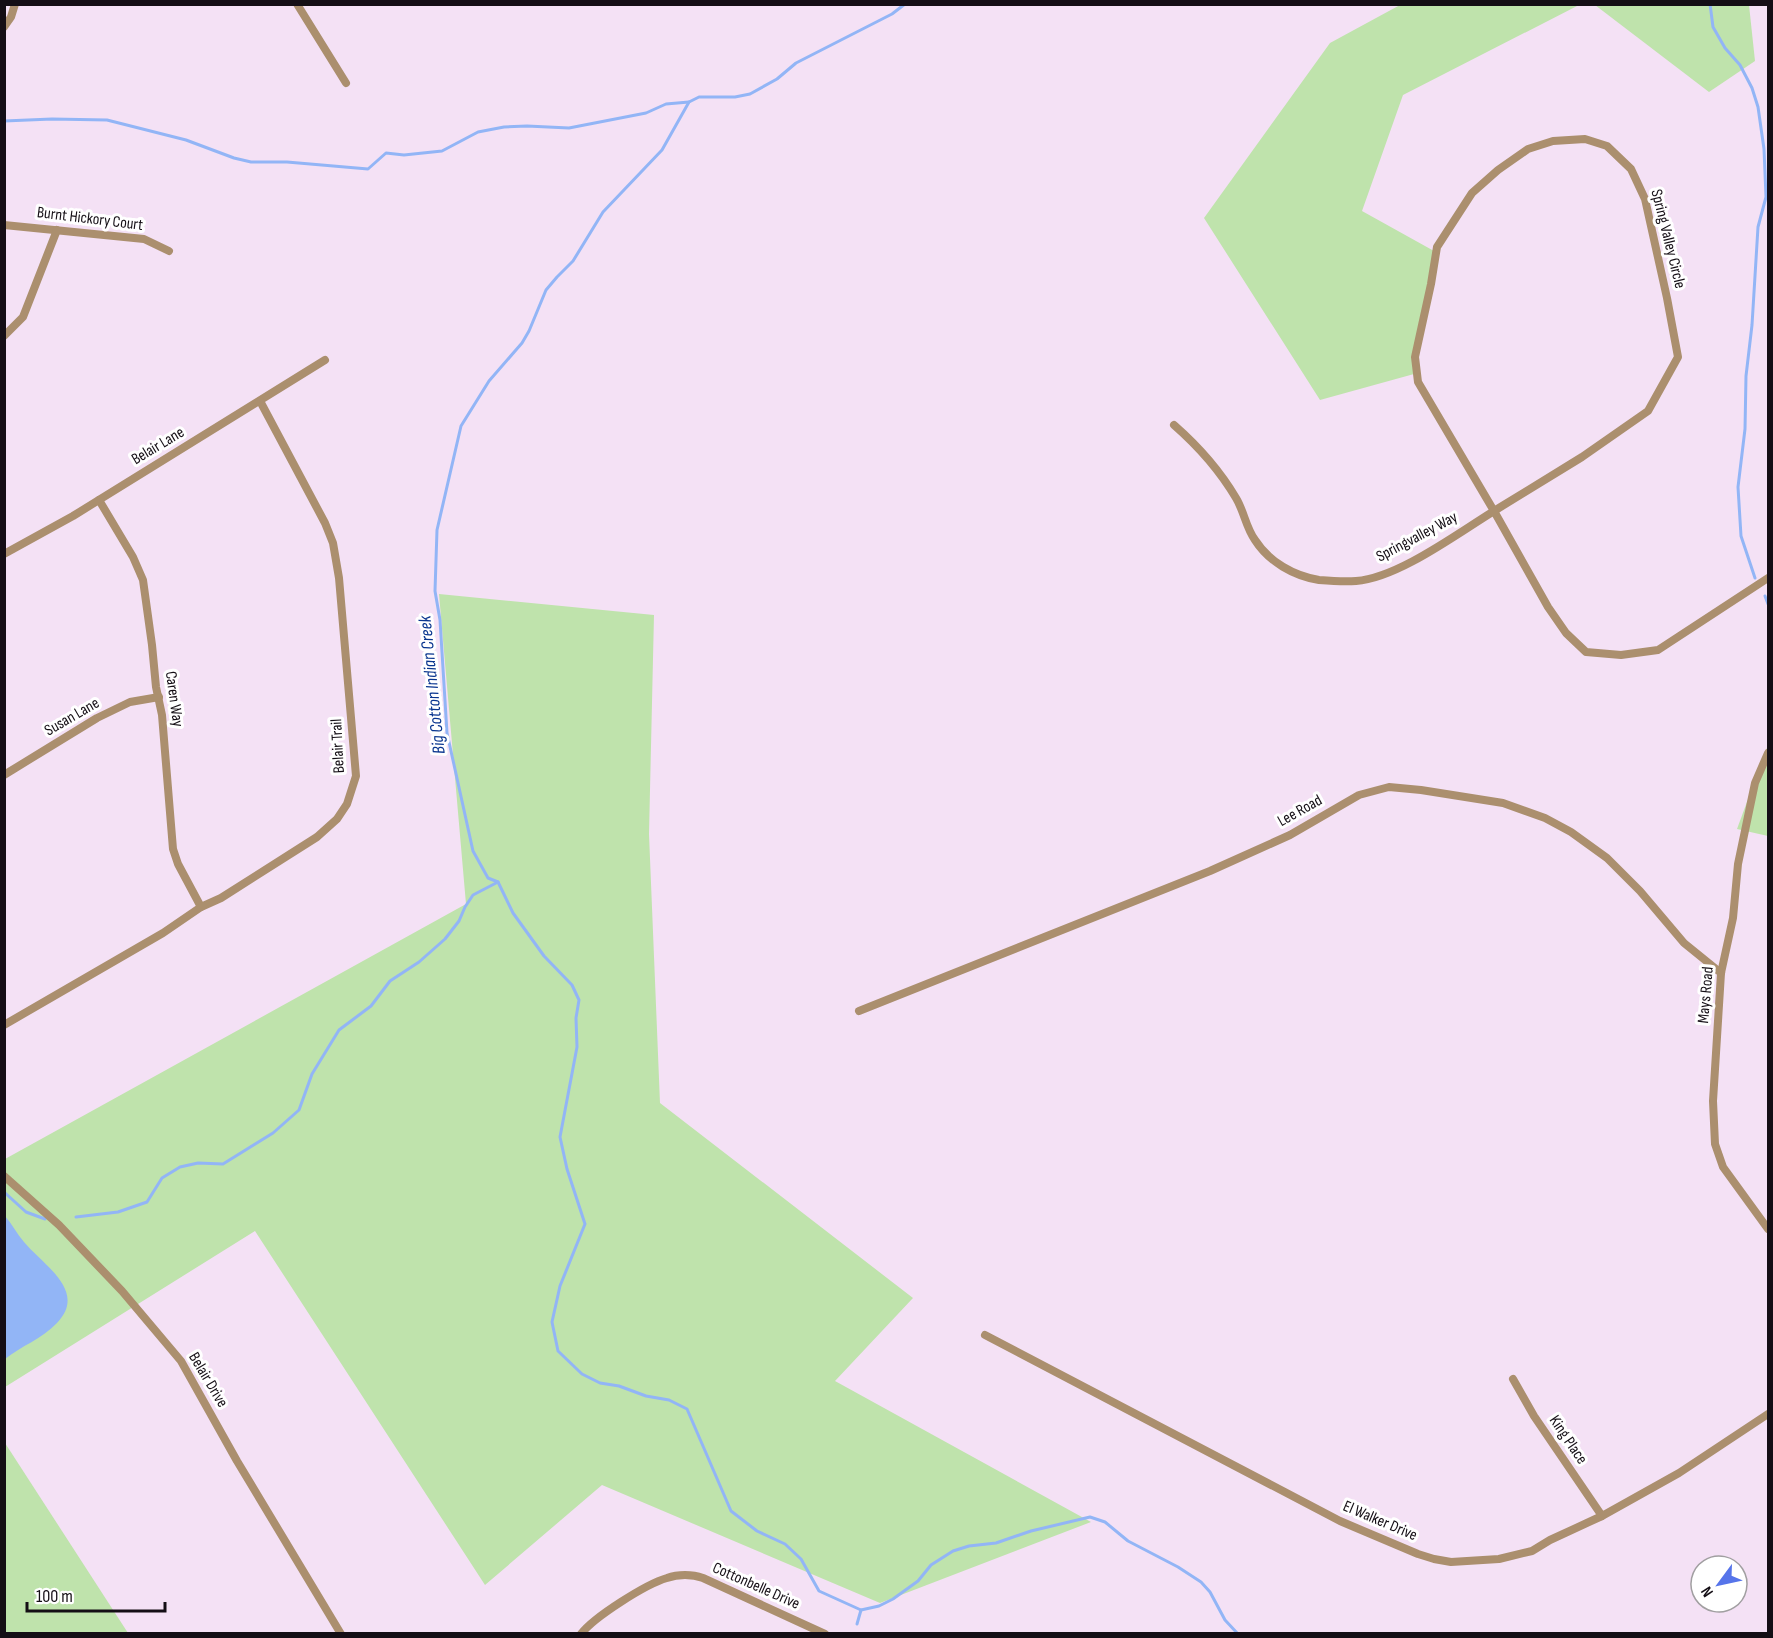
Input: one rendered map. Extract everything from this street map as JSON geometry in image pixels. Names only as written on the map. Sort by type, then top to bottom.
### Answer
[{"type":"street","points":[[4,27],[11,17],[15,4]]},
{"type":"street","points":[[297,4],[346,83]]},
{"type":"street","name":"Spring Valley Circle","points":[[1494,511],[1582,457],[1648,411],[1678,357],[1644,199],[1631,169],[1607,146],[1585,139],[1553,141],[1528,149],[1498,170],[1472,193],[1437,247],[1415,357],[1418,382],[1548,607],[1566,633],[1586,652],[1621,656],[1658,650],[1768,579]]},
{"type":"street","name":"Burnt Hickory Court","points":[[4,225],[144,239],[169,251]]},
{"type":"street","points":[[4,336],[22,317],[57,230]]},
{"type":"street","name":"Belair Lane","points":[[4,554],[73,516],[325,360]]},
{"type":"street","name":"Belair Trail","points":[[4,1025],[163,933],[201,907],[221,898],[317,837],[337,819],[347,804],[356,776],[339,578],[333,543],[325,523],[260,401]]},
{"type":"street","name":"Springvalley Way","points":[[1174,425],[1195,443],[1237,499],[1255,541],[1281,567],[1305,578],[1358,581],[1390,572],[1494,511]]},
{"type":"street","name":"Caren Way","points":[[99,500],[133,557],[142,580],[156,687],[162,715],[173,849],[178,864],[201,907]]},
{"type":"street","name":"Susan Lane","points":[[4,775],[98,718],[130,702],[159,697]]},
{"type":"street","name":"Mays Road","points":[[1768,753],[1755,783],[1738,864],[1733,918],[1722,973],[1713,1101],[1715,1144],[1723,1167],[1768,1229]]},
{"type":"street","name":"Lee Road","points":[[858,1011],[1210,871],[1290,835],[1359,795],[1389,787],[1503,803],[1545,818],[1571,832],[1607,858],[1640,891],[1684,943],[1722,973]]},
{"type":"street","name":"Belair Drive","points":[[4,1176],[59,1225],[114,1282],[181,1361],[239,1464],[341,1634]]},
{"type":"street","name":"El Walker Drive","points":[[985,1335],[1340,1521],[1434,1559],[1451,1562],[1499,1559],[1532,1551],[1602,1516],[1678,1473],[1768,1414]]},
{"type":"street","name":"King Place","points":[[1514,1379],[1534,1416],[1602,1516]]},
{"type":"street","name":"Cottonbelle Drive","points":[[581,1634],[599,1616],[651,1585],[667,1578],[686,1575],[703,1578],[825,1634]]},
{"type":"green space","points":[[1400,5],[1579,5],[1403,95],[1362,211],[1434,251],[1414,374],[1320,400],[1204,218],[1330,43]]},
{"type":"green space","points":[[1595,5],[1749,5],[1755,61],[1709,92]]},
{"type":"green space","points":[[439,594],[654,615],[649,834],[660,1103],[913,1298],[835,1381],[1091,1522],[880,1603],[602,1485],[485,1585],[255,1231],[5,1387],[5,1159],[466,904]]},
{"type":"green space","points":[[1768,745],[1768,836],[1737,829]]},
{"type":"green space","points":[[5,1443],[128,1633],[5,1633]]},
{"type":"water","points":[[5,1216],[24,1242],[59,1279],[68,1300],[65,1311],[51,1329],[5,1359]]},
{"type":"waterway","name":"Big Cotton Indian Creek","points":[[905,4],[892,14],[796,63],[777,79],[750,94],[735,97],[699,97],[689,102],[662,150],[603,212],[573,261],[546,290],[522,343],[489,381],[461,426],[437,530],[435,591],[440,620],[447,733],[473,851],[488,878],[498,882],[513,913],[544,956],[572,985],[579,1000],[576,1018],[577,1047],[560,1137],[567,1169],[585,1224],[560,1286],[552,1322],[558,1351],[582,1374],[600,1383],[669,1400],[687,1409],[731,1511],[757,1531],[785,1544],[801,1559],[819,1591],[861,1610],[879,1606],[918,1581],[931,1565],[953,1551],[969,1546],[996,1543],[1031,1531],[1090,1517],[1105,1522],[1128,1541],[1178,1567],[1201,1582],[1210,1592],[1225,1620],[1238,1634]]},
{"type":"waterway","points":[[1710,4],[1713,27],[1725,48],[1740,65],[1752,88],[1758,107],[1764,149],[1766,197],[1758,227],[1752,325],[1746,376],[1745,429],[1738,487],[1741,536],[1755,578]]},
{"type":"waterway","points":[[4,121],[107,120],[186,140],[251,162],[287,162],[368,169],[386,153],[404,155],[442,151],[478,132],[504,127],[569,128],[646,113],[666,104],[689,102]]},
{"type":"waterway","points":[[1765,596],[1768,604]]},
{"type":"waterway","points":[[76,1217],[118,1212],[147,1202],[162,1178],[180,1167],[198,1163],[223,1164],[273,1133],[299,1110],[312,1074],[339,1030],[371,1006],[390,981],[419,962],[445,939],[459,921],[473,895],[498,882]]},
{"type":"waterway","points":[[4,1192],[26,1212],[45,1219]]},
{"type":"waterway","points":[[857,1624],[861,1610]]}]
